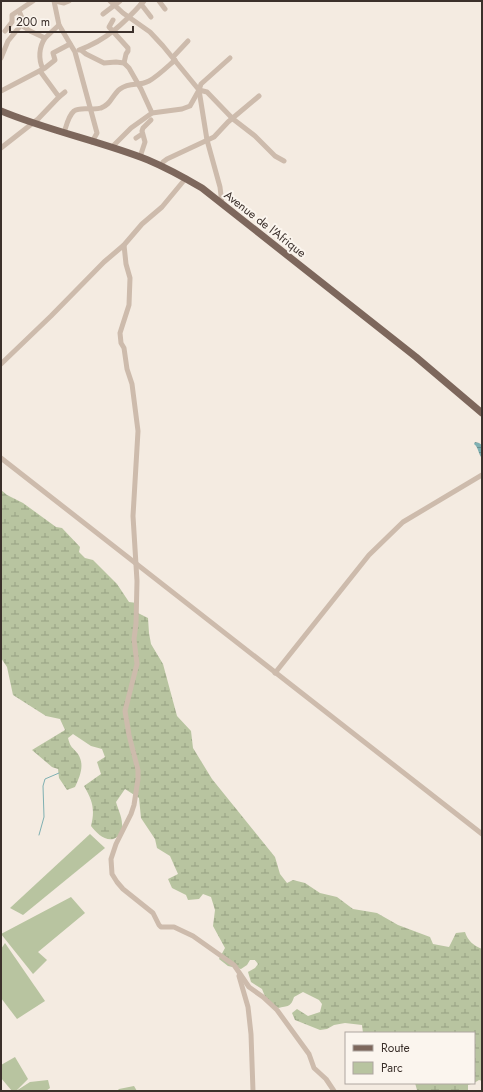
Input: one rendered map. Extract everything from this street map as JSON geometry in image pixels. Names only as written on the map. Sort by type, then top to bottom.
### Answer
[{"type":"main road","name":"Avenue de l'Afrique","points":[[1,111],[64,134],[140,157],[186,178],[222,204],[416,357],[482,413]]},
{"type":"street","points":[[69,1],[64,3],[55,1],[59,25],[75,52],[97,133],[92,142]]},
{"type":"street","points":[[103,14],[112,3],[120,1]]},
{"type":"street","points":[[159,1],[165,9]]},
{"type":"street","points":[[5,31],[12,22],[12,15],[29,2]]},
{"type":"street","points":[[112,3],[150,32],[174,58],[199,90],[208,140],[220,187],[222,204]]},
{"type":"street","points":[[75,52],[96,43],[113,32],[143,3],[151,17]]},
{"type":"street","points":[[1,58],[8,41],[21,25],[22,18],[19,10]]},
{"type":"street","points":[[113,20],[109,27],[128,48],[124,63]]},
{"type":"street","points":[[21,25],[45,38]]},
{"type":"street","points":[[59,25],[45,38],[41,45],[40,52],[41,70],[59,98]]},
{"type":"street","points":[[64,134],[72,113],[77,110],[90,108],[97,109],[104,107],[119,90],[128,84],[138,84],[149,81],[174,58],[188,41]]},
{"type":"street","points":[[1,91],[41,70],[55,60],[53,54],[70,44]]},
{"type":"street","points":[[81,50],[104,63],[124,63],[129,68],[138,84],[152,113]]},
{"type":"street","points":[[112,148],[131,128],[152,113],[186,108],[192,102],[201,84],[230,58]]},
{"type":"street","points":[[199,90],[207,92],[233,119],[255,136],[275,156],[284,161]]},
{"type":"street","points":[[1,148],[46,112],[66,92]]},
{"type":"street","points":[[161,166],[167,159],[218,134],[259,96]]},
{"type":"street","points":[[140,157],[145,142],[142,134],[143,128],[151,120]]},
{"type":"street","points":[[136,138],[142,134]]},
{"type":"street","points":[[1,364],[104,262],[124,245],[142,224],[162,207],[186,178]]},
{"type":"street","points":[[124,245],[126,264],[130,278],[129,305],[120,333],[127,369],[132,384],[138,430],[133,516],[137,581],[136,624],[134,639],[137,664],[125,711],[129,735],[138,770],[138,779],[131,814],[116,844],[111,859],[112,874],[123,889],[153,913],[159,925],[162,927],[179,929],[193,936],[234,965],[248,1007],[251,1034],[253,1091]]},
{"type":"street","points":[[1,458],[482,834]]},
{"type":"street","points":[[275,673],[381,542],[403,522],[482,476]]},
{"type":"street","points":[[237,971],[249,987],[277,1010],[309,1054],[314,1068],[326,1079],[334,1091]]},
{"type":"green space","points":[[1,490],[7,495],[23,503],[56,527],[62,528],[80,547],[79,552],[85,558],[93,560],[117,584],[129,602],[137,603],[138,613],[148,618],[151,644],[163,664],[177,716],[191,731],[193,748],[212,779],[275,857],[280,874],[287,883],[293,880],[305,883],[320,893],[337,897],[353,909],[377,913],[398,925],[430,937],[433,944],[449,947],[456,933],[465,932],[471,942],[482,949],[482,1081],[479,1080],[475,1082],[475,1032],[363,1032],[362,1025],[345,1023],[320,1030],[295,1020],[292,1013],[297,1009],[308,1016],[320,1012],[322,1004],[319,1000],[303,992],[294,997],[289,1006],[278,1008],[266,999],[262,989],[251,982],[248,972],[255,968],[258,964],[255,960],[250,960],[247,965],[241,969],[228,966],[219,959],[225,948],[213,926],[215,910],[211,897],[203,894],[199,899],[188,900],[186,895],[172,888],[168,879],[178,874],[170,856],[157,848],[155,839],[141,818],[139,798],[125,789],[116,802],[122,827],[122,830],[118,836],[107,839],[100,835],[91,826],[93,810],[84,786],[101,774],[97,762],[105,757],[102,749],[91,746],[73,734],[68,738],[71,746],[80,758],[81,766],[80,775],[75,787],[67,790],[59,778],[58,769],[52,767],[32,750],[65,730],[60,719],[46,716],[13,695],[7,667],[1,658]]},
{"type":"green space","points":[[90,834],[105,848],[23,915],[10,908]]},
{"type":"green space","points":[[71,897],[85,913],[38,952],[47,960],[33,974],[1,934]]},
{"type":"green space","points":[[5,943],[45,1001],[17,1019],[1,998],[1,949]]},
{"type":"green space","points":[[15,1057],[28,1079],[16,1091],[12,1091],[1,1078],[1,1065]]},
{"type":"green space","points":[[48,1080],[50,1088],[46,1091],[16,1091],[30,1082]]},
{"type":"green space","points":[[415,1084],[471,1084],[468,1085],[469,1091],[417,1090]]},
{"type":"green space","points":[[134,1086],[137,1091],[117,1091],[119,1089]]},
{"type":"water","points":[[475,442],[482,445],[482,458],[474,444]]},
{"type":"waterway","points":[[39,835],[44,817],[43,786],[45,779],[59,773]]}]
